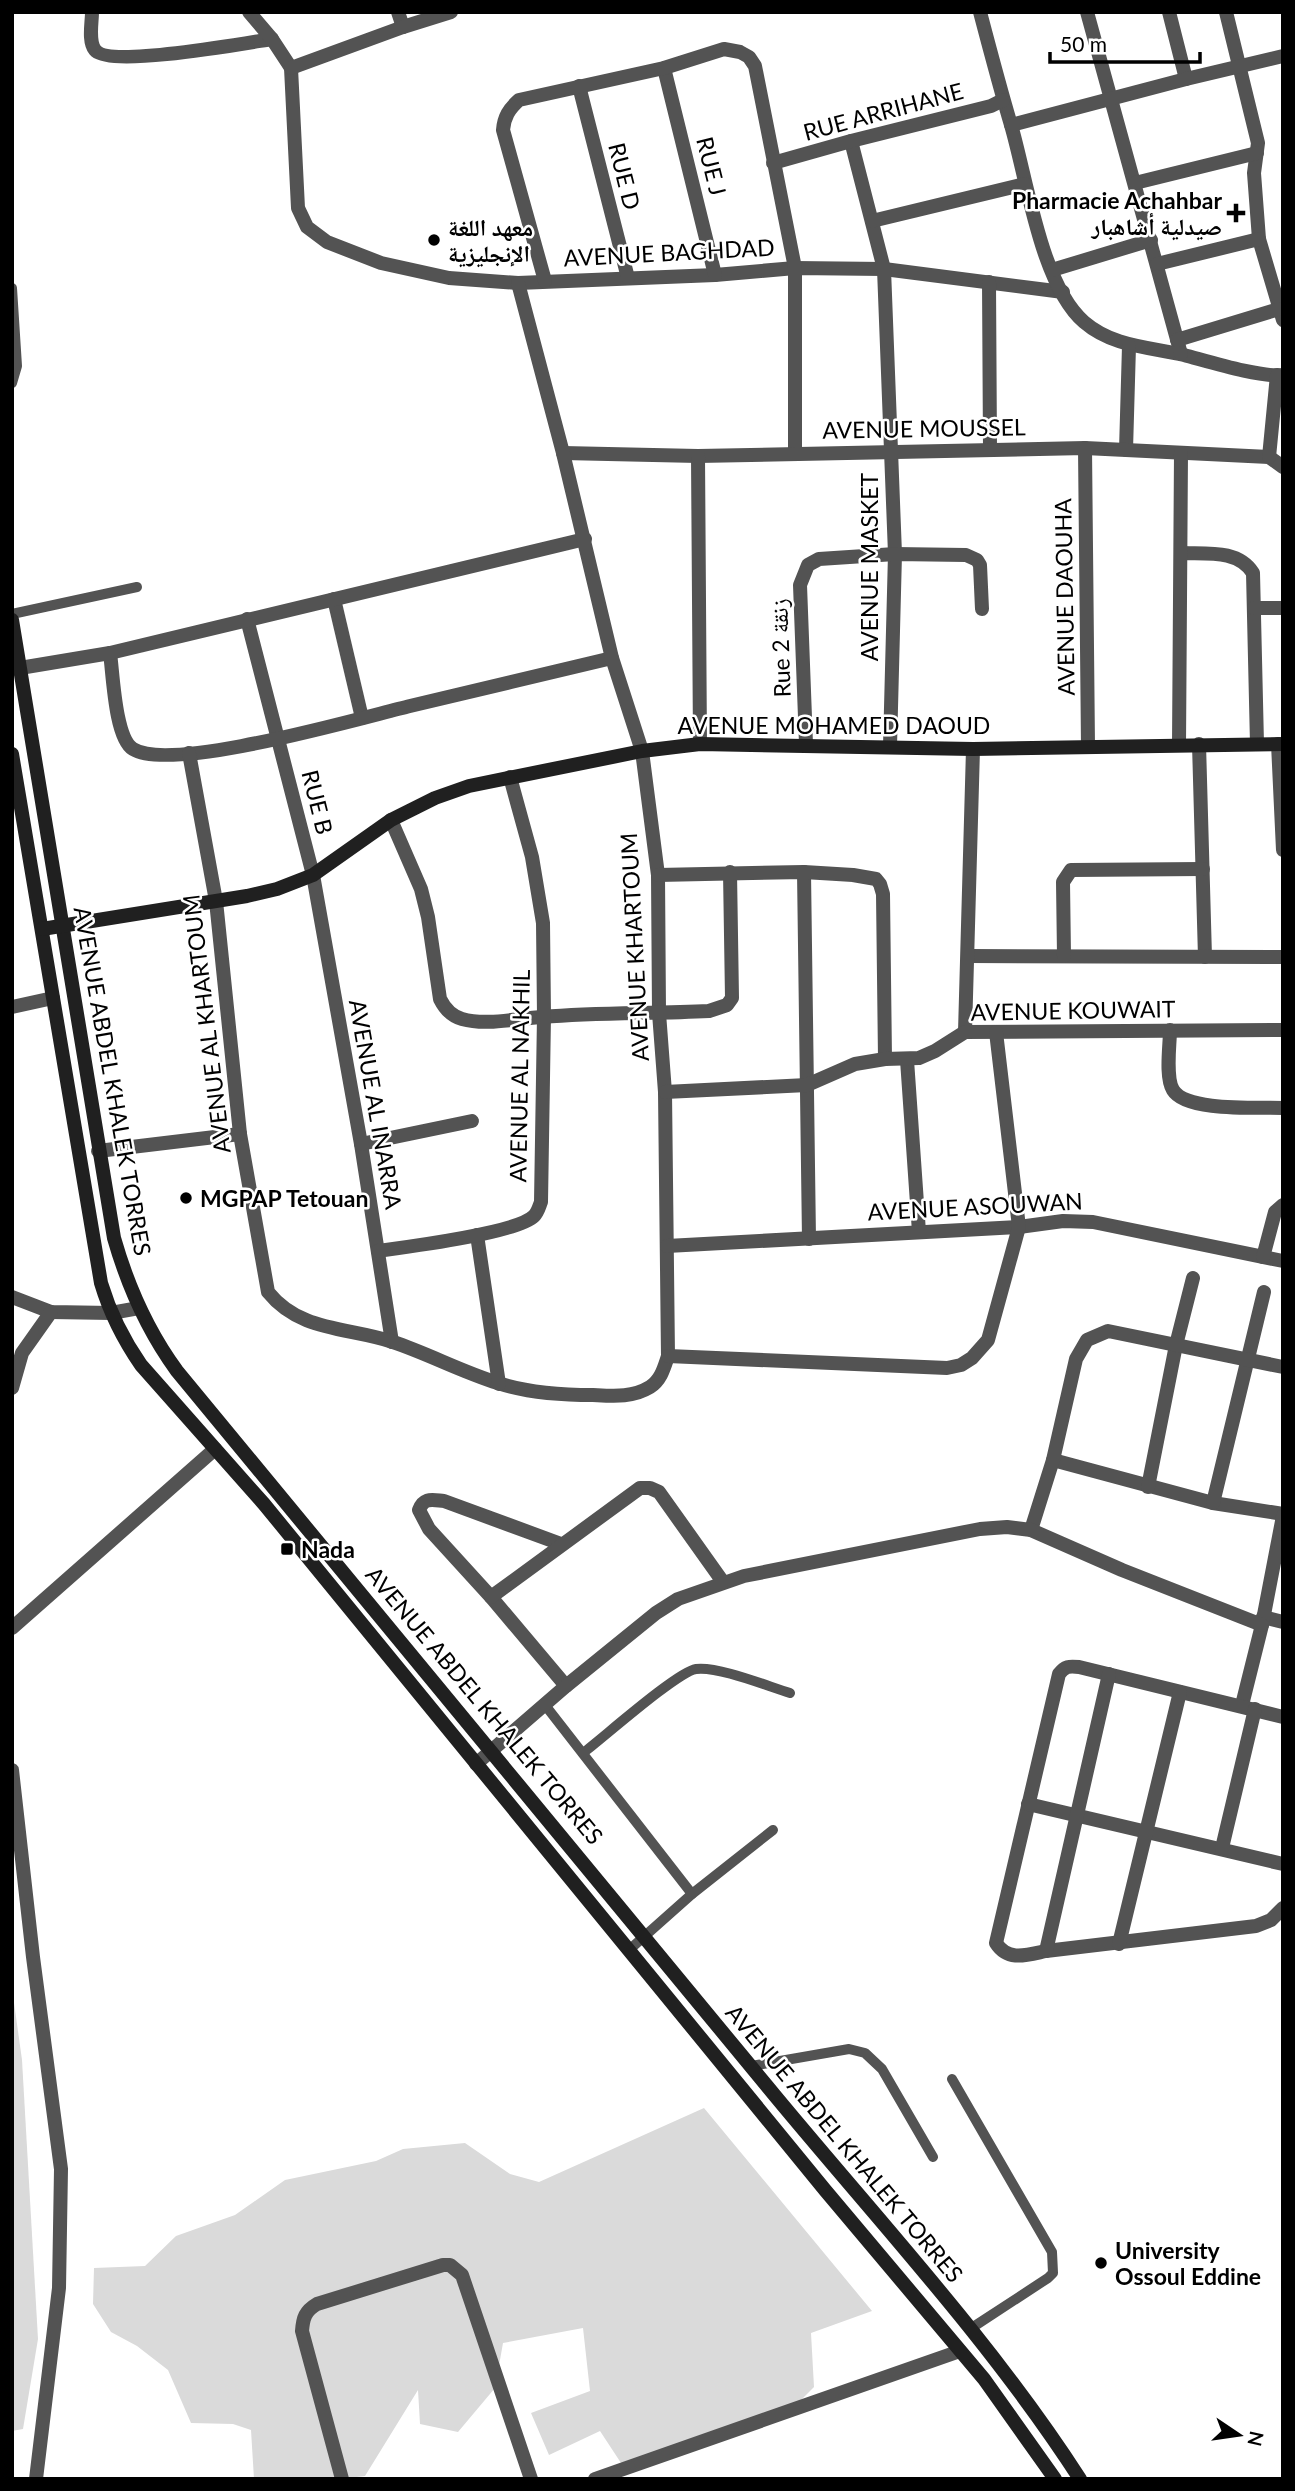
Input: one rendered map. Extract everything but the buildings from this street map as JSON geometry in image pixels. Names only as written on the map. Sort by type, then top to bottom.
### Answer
[{"type":"main road","name":"AVENUE ABDEL KHALEK TORRES","points":[[12,620],[114,1238],[139,1308],[162,1350],[970,2329],[1080,2479]]},
{"type":"main road","name":"AVENUE MOHAMED DAOUD","points":[[42,929],[278,889],[313,875],[391,820],[435,798],[469,786],[642,751],[700,744],[973,749],[1281,744]]},
{"type":"main road","name":"AVENUE ABDEL KHALEK TORRES","points":[[12,754],[101,1283],[111,1312],[127,1344],[141,1365],[264,1504],[960,2351],[1021,2428],[1055,2479]]},
{"type":"street","points":[[92,12],[94,49],[111,57],[162,54],[272,39]]},
{"type":"street","points":[[249,12],[272,39],[291,68],[451,12]]},
{"type":"street","points":[[398,12],[402,27]]},
{"type":"street","points":[[980,12],[1050,265],[1074,312],[1101,334],[1129,346],[1179,347],[1280,375],[1269,457],[1283,467]]},
{"type":"street","points":[[1087,12],[1179,347]]},
{"type":"street","points":[[1169,12],[1186,79]]},
{"type":"street","points":[[1179,347],[1281,315],[1259,239],[1254,183],[1257,135],[1226,12]]},
{"type":"street","points":[[545,281],[502,130],[503,120],[509,109],[519,100],[664,68],[724,49],[740,52],[748,57],[755,66],[795,268],[795,452]]},
{"type":"street","points":[[1011,125],[1283,56]]},
{"type":"street","name":"AVENUE BAGHDAD","points":[[291,68],[298,208],[307,227],[327,242],[353,254],[438,276],[518,283],[715,275],[795,268],[884,269],[1063,292]]},
{"type":"street","name":"RUE J","points":[[664,68],[715,275]]},
{"type":"street","name":"RUE D","points":[[579,86],[628,278]]},
{"type":"street","name":"RUE ARRIHANE","points":[[773,163],[991,106],[1003,100]]},
{"type":"street","name":"AVENUE MASKET","points":[[851,141],[884,269],[895,554],[890,746]]},
{"type":"street","points":[[1136,183],[1257,153]]},
{"type":"street","points":[[872,221],[1026,184]]},
{"type":"street","points":[[1157,264],[1259,239]]},
{"type":"street","points":[[1050,265],[1151,240]]},
{"type":"street","points":[[989,282],[990,450]]},
{"type":"street","name":"AVENUE KHARTOUM","points":[[499,1384],[537,1393],[630,1396],[651,1386],[661,1376],[668,1356],[658,875],[642,751],[612,658],[585,538],[518,283]]},
{"type":"street","points":[[1126,450],[1129,346]]},
{"type":"street","name":"AVENUE MOUSSEL","points":[[563,453],[698,456],[1085,448],[1269,457]]},
{"type":"street","name":"AVENUE DAOUHA","points":[[1085,448],[1088,746]]},
{"type":"street","points":[[1180,745],[1181,453]]},
{"type":"street","points":[[698,456],[700,744]]},
{"type":"street","points":[[20,668],[110,653],[585,538]]},
{"type":"street","points":[[1181,553],[1228,555],[1247,564],[1253,573],[1257,744]]},
{"type":"street","points":[[895,554],[967,555],[977,560],[980,565],[982,609]]},
{"type":"street","name":"Rue 2 زنقة","points":[[806,744],[800,585],[808,565],[819,559],[895,554]]},
{"type":"street","points":[[334,599],[362,718]]},
{"type":"street","points":[[1254,608],[1283,608]]},
{"type":"street","name":"RUE B","points":[[247,619],[313,875]]},
{"type":"street","points":[[110,653],[121,733],[130,748],[144,754],[157,755],[278,740],[612,658]]},
{"type":"street","points":[[1199,744],[1205,957]]},
{"type":"street","points":[[1281,744],[1283,850]]},
{"type":"street","points":[[965,1032],[973,749]]},
{"type":"street","name":"AVENUE AL KHARTOUM","points":[[189,753],[216,901],[240,1134],[268,1292],[278,1304],[297,1318],[392,1342]]},
{"type":"street","name":"AVENUE AL NAKHIL","points":[[378,1251],[477,1235],[533,1218],[541,1202],[543,923],[532,857],[510,777]]},
{"type":"street","points":[[391,820],[421,889],[428,917],[440,999],[444,1008],[453,1016],[464,1020],[497,1021],[544,1016],[659,1013],[719,1009],[727,1005],[732,998],[730,872]]},
{"type":"street","points":[[1064,956],[1063,882],[1070,870],[1203,869]]},
{"type":"street","points":[[658,875],[804,872],[869,877],[880,884],[883,894],[885,1059]]},
{"type":"street","points":[[804,872],[809,1238]]},
{"type":"street","name":"AVENUE AL INARRA","points":[[313,875],[361,1144],[392,1342]]},
{"type":"street","points":[[969,956],[1283,957]]},
{"type":"street","points":[[12,1007],[53,998]]},
{"type":"street","points":[[1170,1030],[1169,1079],[1173,1091],[1194,1102],[1283,1108]]},
{"type":"street","name":"AVENUE KOUWAIT","points":[[664,1091],[807,1085],[855,1064],[885,1059],[919,1058],[965,1032],[1283,1030]]},
{"type":"street","points":[[668,1356],[947,1368],[961,1365],[972,1358],[988,1340],[1019,1227],[996,1032]]},
{"type":"street","points":[[907,1060],[919,1232]]},
{"type":"street","points":[[361,1144],[472,1121]]},
{"type":"street","points":[[98,1151],[240,1134]]},
{"type":"street","points":[[1263,1257],[1275,1212],[1283,1205]]},
{"type":"street","name":"AVENUE ASOUWAN","points":[[667,1246],[1019,1227],[1063,1221],[1093,1222],[1283,1261]]},
{"type":"street","points":[[392,1342],[499,1384],[477,1235]]},
{"type":"street","points":[[1148,1488],[1176,1345],[1193,1278]]},
{"type":"street","points":[[1213,1503],[1264,1292]]},
{"type":"street","points":[[12,1297],[51,1312],[111,1312],[139,1308]]},
{"type":"street","points":[[12,1388],[22,1353],[51,1312]]},
{"type":"street","points":[[1031,1530],[1053,1460],[1076,1359],[1087,1340],[1108,1331],[1283,1367]]},
{"type":"street","points":[[12,1628],[215,1449]]},
{"type":"street","points":[[1053,1460],[1148,1488],[1283,1515],[1222,1849]]},
{"type":"street","points":[[491,1597],[640,1488],[659,1492],[723,1582]]},
{"type":"street","points":[[561,1544],[444,1501],[428,1499],[422,1503],[419,1510],[429,1529],[566,1686]]},
{"type":"street","points":[[477,1764],[566,1686],[656,1613],[678,1599],[744,1576],[980,1529],[1007,1527],[1031,1530],[1122,1570],[1262,1621],[1283,1622]]},
{"type":"street","points":[[1283,1717],[1068,1666],[1059,1674],[996,1943],[1000,1950],[1018,1957],[1046,1951],[1256,1926],[1271,1920],[1283,1908]]},
{"type":"street","points":[[1046,1951],[1109,1674]]},
{"type":"street","points":[[1119,1944],[1180,1692]]},
{"type":"street","points":[[12,1770],[61,2169],[59,2288],[36,2479]]},
{"type":"street","points":[[1028,1804],[1283,1864]]},
{"type":"street","points":[[342,2479],[302,2331],[302,2319],[308,2309],[317,2304],[443,2264],[450,2265],[462,2275],[531,2479]]},
{"type":"street","points":[[595,2479],[960,2351]]},
{"type":"lane","points":[[12,288],[17,366],[12,383]]},
{"type":"lane","points":[[12,614],[137,587]]},
{"type":"lane","points":[[583,1754],[670,1684],[695,1669],[714,1670],[790,1693]]},
{"type":"lane","points":[[545,1704],[692,1894]]},
{"type":"lane","points":[[629,1950],[692,1894],[773,1830]]},
{"type":"lane","points":[[751,2066],[849,2049],[865,2053],[882,2069],[933,2157]]},
{"type":"lane","points":[[952,2079],[1052,2252],[1053,2265],[1053,2273],[1048,2278],[970,2329]]},
{"type":"shaded area","points":[[12,1988],[22,2060],[38,2339],[23,2429],[12,2431]]},
{"type":"shaded area","points":[[704,2108],[872,2311],[811,2333],[814,2387],[790,2411],[623,2466],[600,2431],[549,2455],[531,2413],[590,2391],[583,2328],[503,2343],[495,2388],[458,2432],[420,2424],[418,2390],[365,2476],[340,2479],[254,2479],[251,2430],[233,2424],[191,2423],[168,2370],[137,2346],[111,2332],[93,2304],[94,2268],[145,2266],[176,2236],[235,2215],[285,2180],[376,2161],[403,2149],[465,2143],[510,2174],[539,2182]]},
{"type":"place","name":"Pharmacie Achahbar صيدلية أشاهبار","points":[[1236,213]]},
{"type":"place","name":"معهد اللغة الإنجليزية","points":[[434,240]]},
{"type":"place","name":"MGPAP Tetouan","points":[[186,1198]]},
{"type":"place","name":"Nada","points":[[287,1549]]},
{"type":"place","name":"University Ossoul Eddine","points":[[1101,2263]]}]
